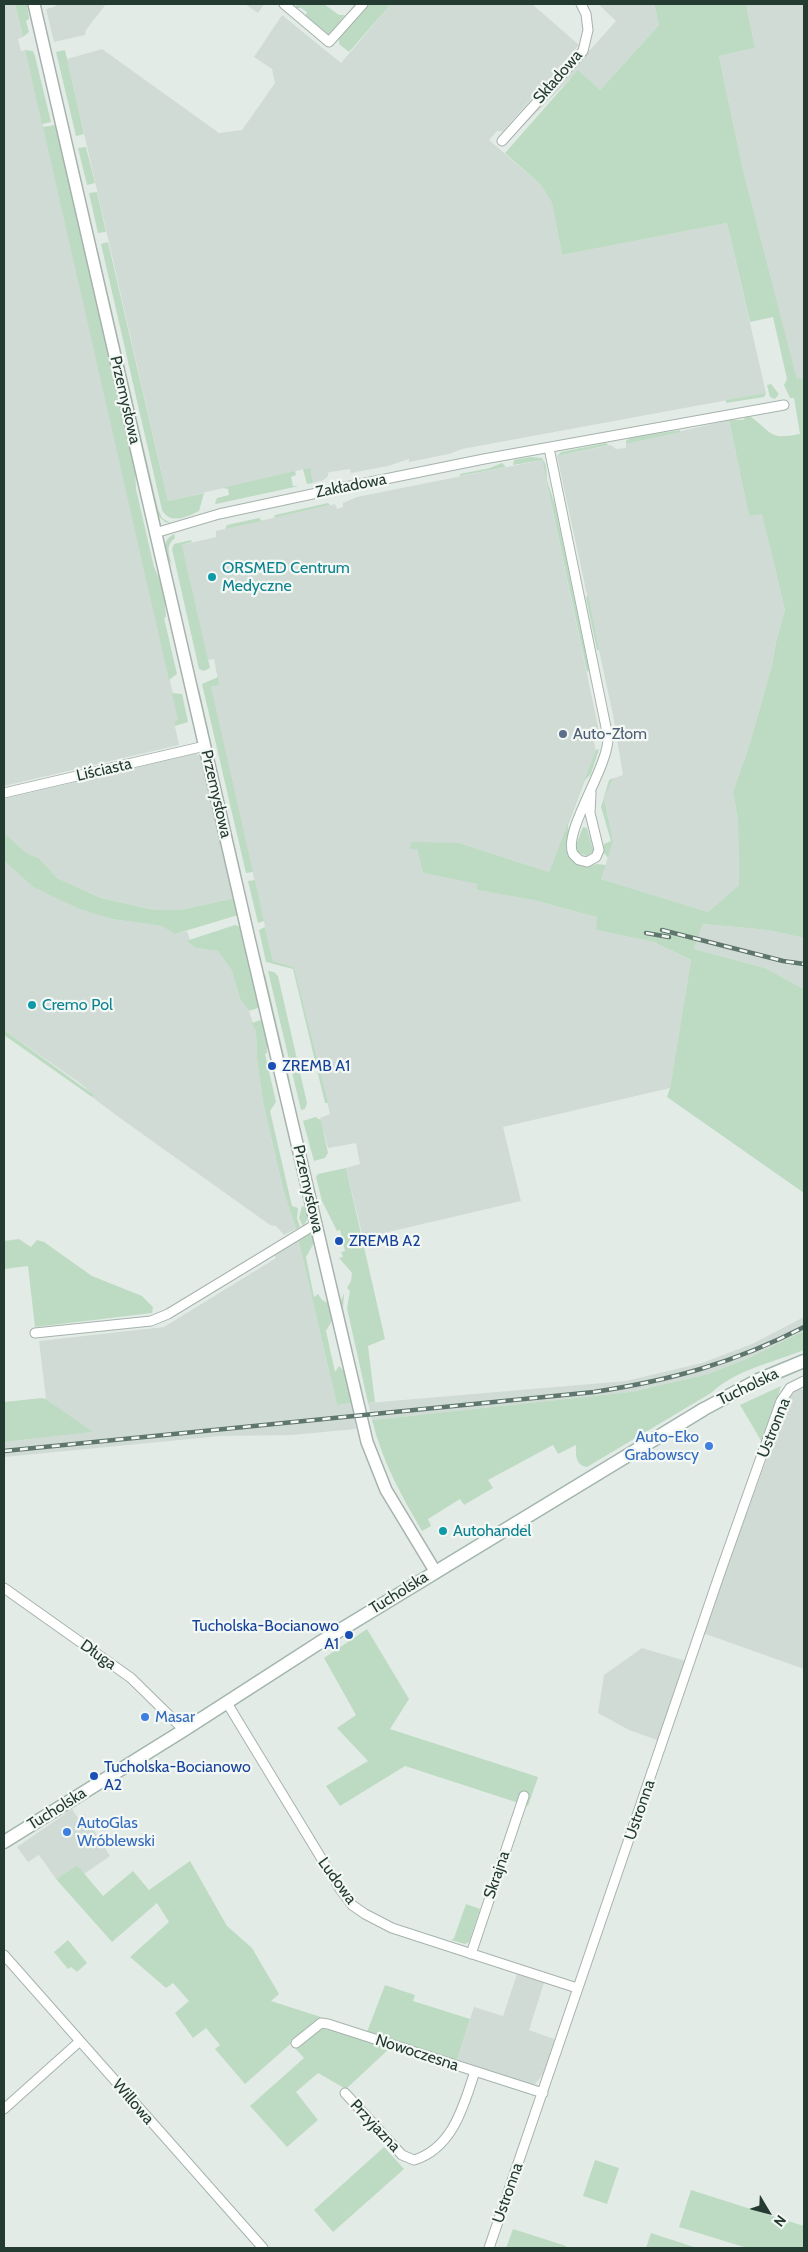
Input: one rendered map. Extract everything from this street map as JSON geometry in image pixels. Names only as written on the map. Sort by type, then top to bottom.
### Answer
[{"type":"main road","name":"Tucholska","points":[[4,1842],[435,1571],[718,1400],[804,1361]]},
{"type":"street","name":"Przemysłowa","points":[[34,4],[361,1415],[375,1466],[391,1500],[435,1571]]},
{"type":"street","points":[[284,4],[329,42],[363,4]]},
{"type":"street","name":"Składowa","points":[[502,141],[583,51],[588,30],[586,14],[581,4]]},
{"type":"street","name":"Zakładowa","points":[[156,533],[249,507],[548,448],[784,405]]},
{"type":"street","points":[[548,448],[608,737],[606,751],[591,792],[582,808],[570,847],[574,856],[585,862],[592,861],[599,851],[590,813],[591,792]]},
{"type":"street","name":"Liściasta","points":[[4,793],[205,746]]},
{"type":"street","points":[[35,1334],[151,1320],[168,1314],[316,1224]]},
{"type":"street","name":"Ustronna","points":[[489,2248],[781,1401],[790,1388],[804,1381]]},
{"type":"street","name":"Długa","points":[[4,1588],[131,1678],[184,1730]]},
{"type":"street","name":"Ludowa","points":[[227,1703],[298,1824],[352,1905],[364,1914],[392,1928],[578,1988]]},
{"type":"street","name":"Skrajna","points":[[471,1954],[524,1796]]},
{"type":"street","name":"Willowa","points":[[4,1955],[263,2248]]},
{"type":"street","name":"Nowoczesna","points":[[296,2043],[321,2023],[543,2093]]},
{"type":"street","points":[[4,2109],[80,2041]]},
{"type":"street","name":"Przyjazna","points":[[345,2093],[402,2155],[414,2160],[427,2154],[452,2130],[460,2116],[475,2071]]},
{"type":"shaded area","points":[[4,4],[15,4],[23,37],[18,39],[21,51],[25,50],[76,263],[179,721],[174,722],[179,745],[4,786]]},
{"type":"shaded area","points":[[57,4],[106,4],[86,30],[85,35],[54,42],[46,9]]},
{"type":"shaded area","points":[[245,4],[264,4],[258,13]]},
{"type":"shaded area","points":[[391,4],[532,4],[579,45],[503,131],[497,131],[489,140],[541,185],[552,203],[562,255],[727,223],[766,393],[462,449],[449,454],[409,462],[409,459],[388,466],[351,473],[350,469],[330,472],[324,480],[313,483],[309,468],[168,501],[67,59],[102,49],[219,133],[242,130],[275,83],[272,69],[254,57],[282,15],[341,63]]},
{"type":"shaded area","points":[[598,4],[654,4],[659,25],[600,90],[578,71],[514,135],[616,21]]},
{"type":"shaded area","points":[[746,4],[804,4],[804,378],[797,380],[743,170],[719,56],[755,48]]},
{"type":"shaded area","points":[[729,420],[749,516],[762,513],[785,610],[750,743],[733,792],[738,820],[739,885],[708,912],[601,879],[613,841],[604,798],[611,779],[623,775],[613,715],[557,456],[611,445],[616,449],[626,448],[626,444]]},
{"type":"shaded area","points":[[542,460],[600,736],[594,742],[596,751],[549,872],[459,843],[410,849],[417,849],[423,873],[478,884],[477,890],[533,900],[598,917],[596,930],[654,942],[691,960],[670,1088],[503,1127],[521,1201],[363,1238],[346,1168],[360,1164],[356,1143],[328,1148],[320,1118],[330,1114],[294,967],[273,961],[210,687],[219,685],[214,659],[208,660],[182,545],[216,537],[216,531],[335,504],[337,509],[343,507],[343,503],[357,497]]},
{"type":"shaded area","points":[[194,754],[201,755],[203,760],[235,898],[180,910],[154,910],[101,898],[57,878],[39,858],[28,854],[4,833],[4,799]]},
{"type":"shaded area","points":[[4,861],[33,887],[112,919],[163,926],[175,934],[187,931],[190,940],[186,941],[196,948],[218,951],[232,971],[240,999],[249,1011],[256,1032],[257,1059],[263,1102],[283,1189],[296,1229],[284,1235],[276,1226],[270,1225],[120,1118],[92,1097],[93,1095],[81,1084],[4,1030]]},
{"type":"shaded area","points":[[703,924],[768,930],[804,938],[804,989],[765,968],[694,949]]},
{"type":"shaded area","points":[[298,1238],[337,1405],[353,1403],[356,1429],[292,1435],[221,1436],[4,1457],[4,1442],[92,1432],[46,1399],[39,1341],[164,1327],[276,1258],[274,1254]]},
{"type":"shaded area","points":[[804,1317],[804,1331],[751,1357],[708,1374],[631,1392],[372,1420],[368,1403],[626,1381],[702,1363],[752,1344]]},
{"type":"shaded area","points":[[799,1387],[804,1391],[804,1669],[703,1633],[771,1447],[784,1404]]},
{"type":"shaded area","points":[[642,1648],[686,1661],[660,1741],[629,1730],[598,1713],[604,1675]]},
{"type":"shaded area","name":"AutoGlas Wróblewski","points":[[72,1809],[78,1818],[84,1814],[110,1856],[84,1874],[77,1865],[56,1879],[39,1855],[28,1862],[17,1847]]},
{"type":"shaded area","points":[[517,1974],[544,1983],[529,2030],[557,2040],[546,2071],[534,2085],[457,2060],[474,2007],[503,2016]]},
{"type":"green space","points":[[15,4],[27,4],[29,19],[26,21],[29,32],[23,37]]},
{"type":"green space","points":[[297,4],[324,4],[339,15],[345,15],[329,35],[305,18],[307,12],[301,8],[295,8]]},
{"type":"green space","points":[[368,4],[391,4],[349,52],[339,44],[339,36]]},
{"type":"green space","points":[[654,4],[746,4],[755,48],[719,56],[743,170],[797,379],[804,378],[804,938],[768,930],[703,924],[694,949],[765,968],[804,989],[804,1193],[667,1097],[691,960],[654,942],[596,930],[597,917],[533,900],[477,890],[477,884],[423,873],[417,849],[410,849],[411,842],[459,843],[549,872],[596,750],[599,749],[591,774],[585,780],[568,825],[569,837],[566,849],[568,856],[578,864],[586,867],[597,864],[606,865],[601,879],[708,912],[739,885],[738,820],[733,792],[750,743],[785,610],[762,514],[749,516],[729,420],[743,420],[746,417],[751,417],[777,436],[800,434],[794,398],[790,398],[784,385],[787,379],[773,317],[750,322],[727,223],[562,255],[552,203],[541,185],[505,153],[578,70],[600,90],[659,25]]},
{"type":"green space","points":[[25,50],[33,51],[35,56],[51,122],[42,124]]},
{"type":"green space","points":[[65,50],[84,134],[76,136],[56,52]]},
{"type":"green space","points":[[52,113],[55,119],[135,468],[136,489],[154,567],[164,590],[166,617],[164,618],[177,674],[169,680],[43,127],[55,125]]},
{"type":"green space","points":[[86,147],[95,183],[87,185],[78,148]]},
{"type":"green space","points":[[97,192],[106,232],[98,233],[89,193]]},
{"type":"green space","points":[[108,242],[168,501],[204,493],[199,511],[184,517],[169,517],[162,510],[101,244]]},
{"type":"green space","points":[[97,247],[158,509],[162,518],[172,524],[165,522],[157,515],[96,250]]},
{"type":"green space","points":[[771,384],[779,394],[775,399],[770,397],[767,385]]},
{"type":"green space","points":[[766,393],[764,397],[726,403],[726,400]]},
{"type":"green space","points":[[680,430],[680,432],[626,444],[626,441],[630,438]]},
{"type":"green space","points":[[606,443],[609,445],[557,456],[561,452]]},
{"type":"green space","points":[[531,457],[542,458],[546,465],[547,480],[555,505],[589,670],[587,672],[542,460],[513,465],[514,460]]},
{"type":"green space","points":[[502,463],[506,467],[460,476],[460,474],[490,468]]},
{"type":"green space","points":[[310,468],[313,483],[307,484],[303,469]]},
{"type":"green space","points":[[295,471],[296,475],[291,477],[293,486],[299,486],[215,503],[217,498],[229,495],[228,489],[222,488]]},
{"type":"green space","points":[[328,503],[330,505],[274,518],[275,515]]},
{"type":"green space","points":[[259,518],[262,521],[225,529],[227,525]]},
{"type":"green space","points":[[174,534],[175,538],[169,547],[172,565],[167,556],[165,544]]},
{"type":"green space","points":[[191,540],[192,542],[182,545],[210,668],[204,671],[199,669],[172,549],[174,544]]},
{"type":"green space","points":[[588,595],[599,650],[597,650],[586,598]]},
{"type":"green space","points":[[218,677],[219,685],[211,687],[253,872],[246,873],[202,684]]},
{"type":"green space","points":[[199,689],[241,873],[238,870],[198,697]]},
{"type":"green space","points":[[172,693],[182,694],[188,722],[175,726],[174,722],[178,720]]},
{"type":"green space","points":[[613,778],[604,798],[613,841],[608,858],[604,853],[604,844],[611,841],[601,807],[609,780]]},
{"type":"green space","points":[[583,827],[587,828],[593,849],[593,852],[587,856],[577,852],[576,845]]},
{"type":"green space","points":[[4,833],[28,854],[39,858],[57,878],[101,898],[154,910],[180,910],[235,898],[238,915],[175,934],[162,926],[112,919],[80,909],[33,887],[4,861]]},
{"type":"green space","points":[[255,880],[264,921],[258,923],[248,881]]},
{"type":"green space","points":[[235,925],[241,927],[261,1007],[249,1011],[240,999],[232,971],[218,951],[196,948],[186,941]]},
{"type":"green space","points":[[265,927],[273,961],[294,967],[328,1103],[325,1103],[293,969],[266,962],[259,930]]},
{"type":"green space","points":[[268,971],[274,972],[278,976],[307,1103],[305,1109],[301,1110]]},
{"type":"green space","points":[[265,974],[290,1081],[263,976]]},
{"type":"green space","points":[[260,1020],[266,1031],[267,1053],[265,1054],[276,1102],[270,1111],[292,1206],[298,1208],[297,1218],[300,1227],[296,1229],[283,1189],[263,1102],[257,1059],[256,1032],[252,1023]]},
{"type":"green space","points":[[4,1030],[94,1095],[92,1097],[4,1035]]},
{"type":"green space","points":[[315,1117],[321,1120],[328,1153],[325,1158],[314,1161],[303,1121]]},
{"type":"green space","points":[[346,1168],[385,1339],[368,1346],[375,1402],[368,1403],[347,1308],[350,1291],[347,1288],[351,1281],[352,1273],[339,1258],[343,1257],[341,1252],[345,1251],[340,1230],[337,1231],[322,1201],[316,1177],[318,1174]]},
{"type":"green space","points":[[302,1206],[307,1208],[308,1213],[307,1220],[303,1226],[299,1218]]},
{"type":"green space","points":[[311,1234],[315,1241],[306,1257],[314,1297],[318,1294],[322,1300],[330,1304],[333,1319],[326,1331],[335,1372],[339,1366],[345,1372],[353,1403],[337,1405],[298,1238]]},
{"type":"green space","points":[[19,1239],[31,1247],[37,1240],[44,1242],[92,1276],[142,1296],[153,1307],[152,1313],[35,1327],[28,1266],[4,1269],[4,1241]]},
{"type":"green space","points":[[344,1293],[343,1308],[366,1413],[340,1303]]},
{"type":"green space","points":[[804,1331],[804,1350],[743,1372],[587,1467],[578,1462],[576,1445],[558,1454],[553,1445],[488,1480],[493,1488],[464,1505],[460,1499],[428,1519],[431,1526],[422,1531],[387,1464],[372,1420],[631,1392],[708,1374],[751,1357]]},
{"type":"green space","points":[[781,1386],[763,1444],[740,1405]]},
{"type":"green space","points":[[42,1398],[93,1432],[4,1442],[4,1402]]},
{"type":"green space","points":[[367,1629],[409,1699],[390,1729],[538,1777],[528,1806],[405,1766],[340,1806],[326,1786],[368,1761],[337,1728],[356,1715],[324,1658]]},
{"type":"green space","points":[[190,1861],[227,1926],[252,1948],[279,1994],[271,2001],[321,2017],[245,2084],[215,2049],[220,2045],[206,2028],[193,2038],[175,2013],[189,2001],[173,1983],[166,1988],[130,1957],[169,1922],[157,1903],[112,1942],[56,1879],[77,1865],[103,1896],[133,1871],[149,1890]]},
{"type":"green space","points":[[466,1904],[480,1909],[469,1942],[465,1944],[451,1940],[454,1938]]},
{"type":"green space","points":[[68,1940],[87,1963],[77,1972],[71,1967],[68,1969],[54,1952]]},
{"type":"green space","points":[[385,1985],[415,1995],[413,2001],[470,2019],[457,2060],[367,2032]]},
{"type":"green space","points":[[313,2030],[340,2031],[390,2048],[346,2089],[318,2073],[296,2092],[318,2120],[287,2147],[250,2106],[304,2058],[294,2047]]},
{"type":"green space","points":[[384,2147],[404,2169],[333,2232],[314,2210]]},
{"type":"green space","points":[[595,2160],[619,2168],[607,2204],[583,2196]]},
{"type":"green space","points":[[691,2190],[804,2226],[804,2248],[747,2248],[679,2227]]},
{"type":"green space","points":[[513,2229],[566,2246],[566,2248],[506,2248]]},
{"type":"green space","points":[[651,2233],[697,2248],[646,2248]]},
{"type":"railway","points":[[662,930],[783,961],[804,964]]},
{"type":"railway","points":[[646,933],[669,937]]},
{"type":"railway","points":[[4,1451],[594,1392],[650,1382],[702,1369],[753,1351],[804,1327]]},
{"type":"place","name":"ORSMED Centrum Medyczne","points":[[212,577]]},
{"type":"place","name":"Auto-Złom","points":[[563,734]]},
{"type":"place","name":"Cremo Pol","points":[[32,1005]]},
{"type":"place","name":"ZREMB A1","points":[[272,1066]]},
{"type":"place","name":"ZREMB A2","points":[[339,1241]]},
{"type":"place","name":"Auto-Eko Grabowscy","points":[[709,1446]]},
{"type":"place","name":"Autohandel","points":[[443,1531]]},
{"type":"place","name":"Tucholska-Bocianowo A1","points":[[349,1635]]},
{"type":"place","name":"Masar","points":[[145,1717]]},
{"type":"place","name":"Tucholska-Bocianowo A2","points":[[94,1776]]},
{"type":"place","name":"AutoGlas Wróblewski","points":[[67,1832]]}]
